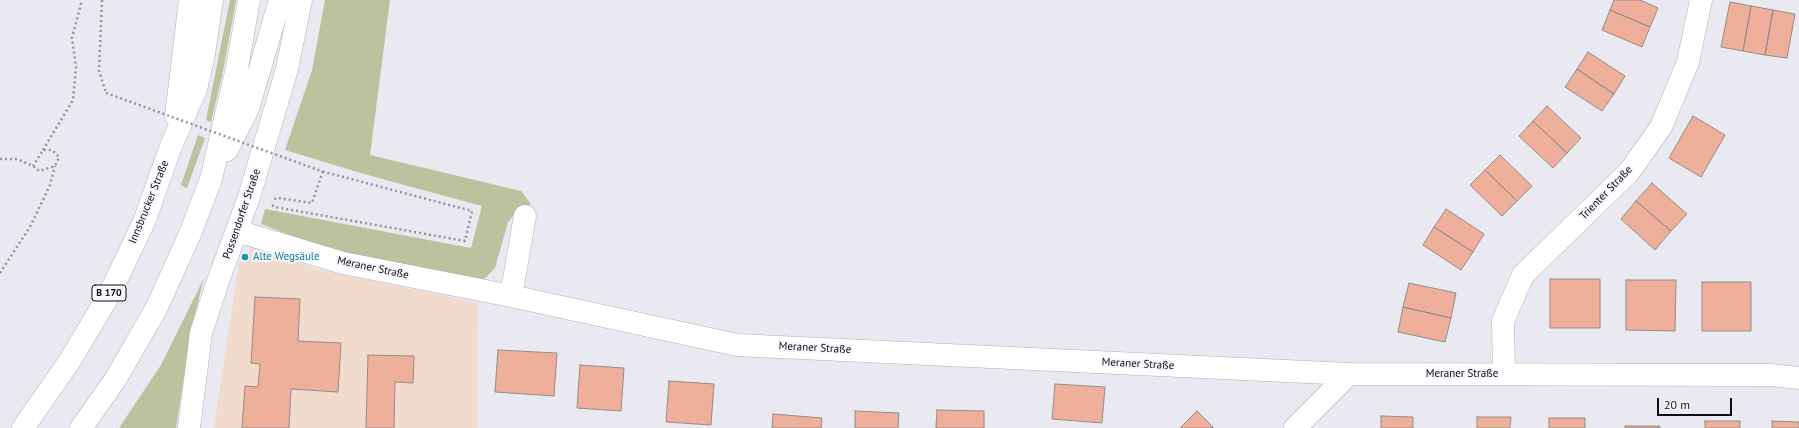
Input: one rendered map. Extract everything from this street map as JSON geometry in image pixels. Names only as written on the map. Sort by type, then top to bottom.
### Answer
[{"type":"street","points":[[171,146],[190,0]]},
{"type":"street","name":"Innsbrucker Straße","points":[[23,428],[69,362],[109,295],[144,222],[171,146],[196,89],[204,54],[212,0]]},
{"type":"street","points":[[211,179],[237,68],[249,0]]},
{"type":"street","points":[[81,428],[115,380],[156,309],[190,234],[211,179],[248,109],[280,0]]},
{"type":"street","name":"Possendorfer Straße","points":[[189,428],[201,333],[216,284],[249,197],[287,69],[301,0]]},
{"type":"street","name":"Trienter Straße","points":[[1504,374],[1503,321],[1523,275],[1629,172],[1661,127],[1688,62],[1701,0]]},
{"type":"street","points":[[511,296],[524,216]]},
{"type":"street","name":"Meraner Straße","points":[[237,231],[343,263],[511,296],[736,345],[1350,374],[1771,375],[1799,378]]},
{"type":"street","points":[[1295,428],[1350,374]]},
{"type":"path","points":[[33,166],[73,100],[76,67],[72,38],[82,0]]},
{"type":"path","points":[[102,0],[99,71],[106,93],[322,171],[472,211],[465,241],[275,208],[268,200],[249,197]]},
{"type":"path","points":[[0,274],[30,227],[50,185],[59,157],[52,150],[43,150]]},
{"type":"path","points":[[0,158],[17,159],[33,166],[39,171],[55,166]]},
{"type":"path","points":[[278,198],[312,203],[322,171]]},
{"type":"shaded area","points":[[251,246],[317,269],[478,303],[477,428],[214,428],[239,262],[247,263]]},
{"type":"green space","points":[[230,0],[236,0],[222,76],[211,122],[206,120]]},
{"type":"green space","points":[[325,0],[390,0],[370,155],[521,191],[531,204],[519,209],[508,222],[495,268],[485,278],[473,282],[378,261],[305,241],[261,224],[265,209],[471,248],[482,206],[364,174],[285,150],[312,70]]},
{"type":"green space","points":[[198,135],[205,138],[187,188],[181,185]]},
{"type":"green space","points":[[204,278],[192,326],[176,428],[119,428],[161,365]]},
{"type":"building","points":[[1614,0],[1640,0],[1658,8],[1650,27],[1610,10]]},
{"type":"building","points":[[1730,2],[1751,6],[1743,51],[1721,47]]},
{"type":"building","points":[[1751,6],[1773,10],[1765,55],[1743,51]]},
{"type":"building","points":[[1610,10],[1650,27],[1642,47],[1602,30]]},
{"type":"building","points":[[1773,10],[1795,14],[1787,58],[1765,55]]},
{"type":"building","points":[[1588,52],[1625,76],[1614,94],[1577,69]]},
{"type":"building","points":[[1577,69],[1614,94],[1602,111],[1565,87]]},
{"type":"building","points":[[1547,106],[1581,138],[1567,153],[1533,121]]},
{"type":"building","points":[[1693,116],[1725,135],[1701,177],[1669,158]]},
{"type":"building","points":[[1533,121],[1567,153],[1553,168],[1519,136]]},
{"type":"building","points":[[1500,155],[1532,186],[1517,201],[1485,170]]},
{"type":"building","points":[[1485,170],[1517,201],[1502,216],[1470,185]]},
{"type":"building","points":[[1652,183],[1687,214],[1671,231],[1636,201]]},
{"type":"building","points":[[1636,201],[1671,231],[1655,250],[1621,219]]},
{"type":"building","points":[[1446,209],[1484,234],[1473,252],[1434,227]]},
{"type":"building","points":[[1434,227],[1473,252],[1461,270],[1423,245]]},
{"type":"building","points":[[1550,279],[1600,279],[1600,328],[1550,328]]},
{"type":"building","points":[[1626,280],[1676,280],[1675,331],[1626,330]]},
{"type":"building","points":[[1702,282],[1751,282],[1751,331],[1702,331]]},
{"type":"building","points":[[1409,283],[1456,293],[1451,318],[1403,307]]},
{"type":"building","points":[[255,297],[300,299],[298,341],[341,343],[338,392],[291,389],[289,428],[242,428],[245,386],[258,387],[260,364],[251,363]]},
{"type":"building","points":[[1403,307],[1451,318],[1445,342],[1398,332]]},
{"type":"building","points":[[498,350],[557,353],[554,396],[495,392]]},
{"type":"building","points":[[368,355],[414,356],[413,383],[395,382],[394,428],[366,428]]},
{"type":"building","points":[[580,365],[624,368],[621,411],[577,408]]},
{"type":"building","points":[[669,381],[714,384],[711,425],[666,422]]},
{"type":"building","points":[[1055,384],[1105,387],[1102,423],[1052,419]]},
{"type":"building","points":[[937,410],[984,411],[984,428],[936,428]]},
{"type":"building","points":[[855,411],[899,413],[898,428],[855,428]]},
{"type":"building","points":[[1197,411],[1214,428],[1180,428]]},
{"type":"building","points":[[773,414],[822,418],[821,428],[772,428]]},
{"type":"building","points":[[1381,416],[1413,417],[1413,428],[1381,428]]},
{"type":"building","points":[[1477,417],[1511,417],[1510,428],[1477,428]]},
{"type":"building","points":[[1549,418],[1585,418],[1585,428],[1549,428]]},
{"type":"building","points":[[1705,421],[1740,421],[1740,428],[1705,428]]},
{"type":"building","points":[[1772,421],[1799,422],[1799,428],[1772,428]]},
{"type":"building","points":[[1625,426],[1660,426],[1660,428],[1625,428]]},
{"type":"place","name":"Alte Wegsäule","points":[[245,257]]}]
